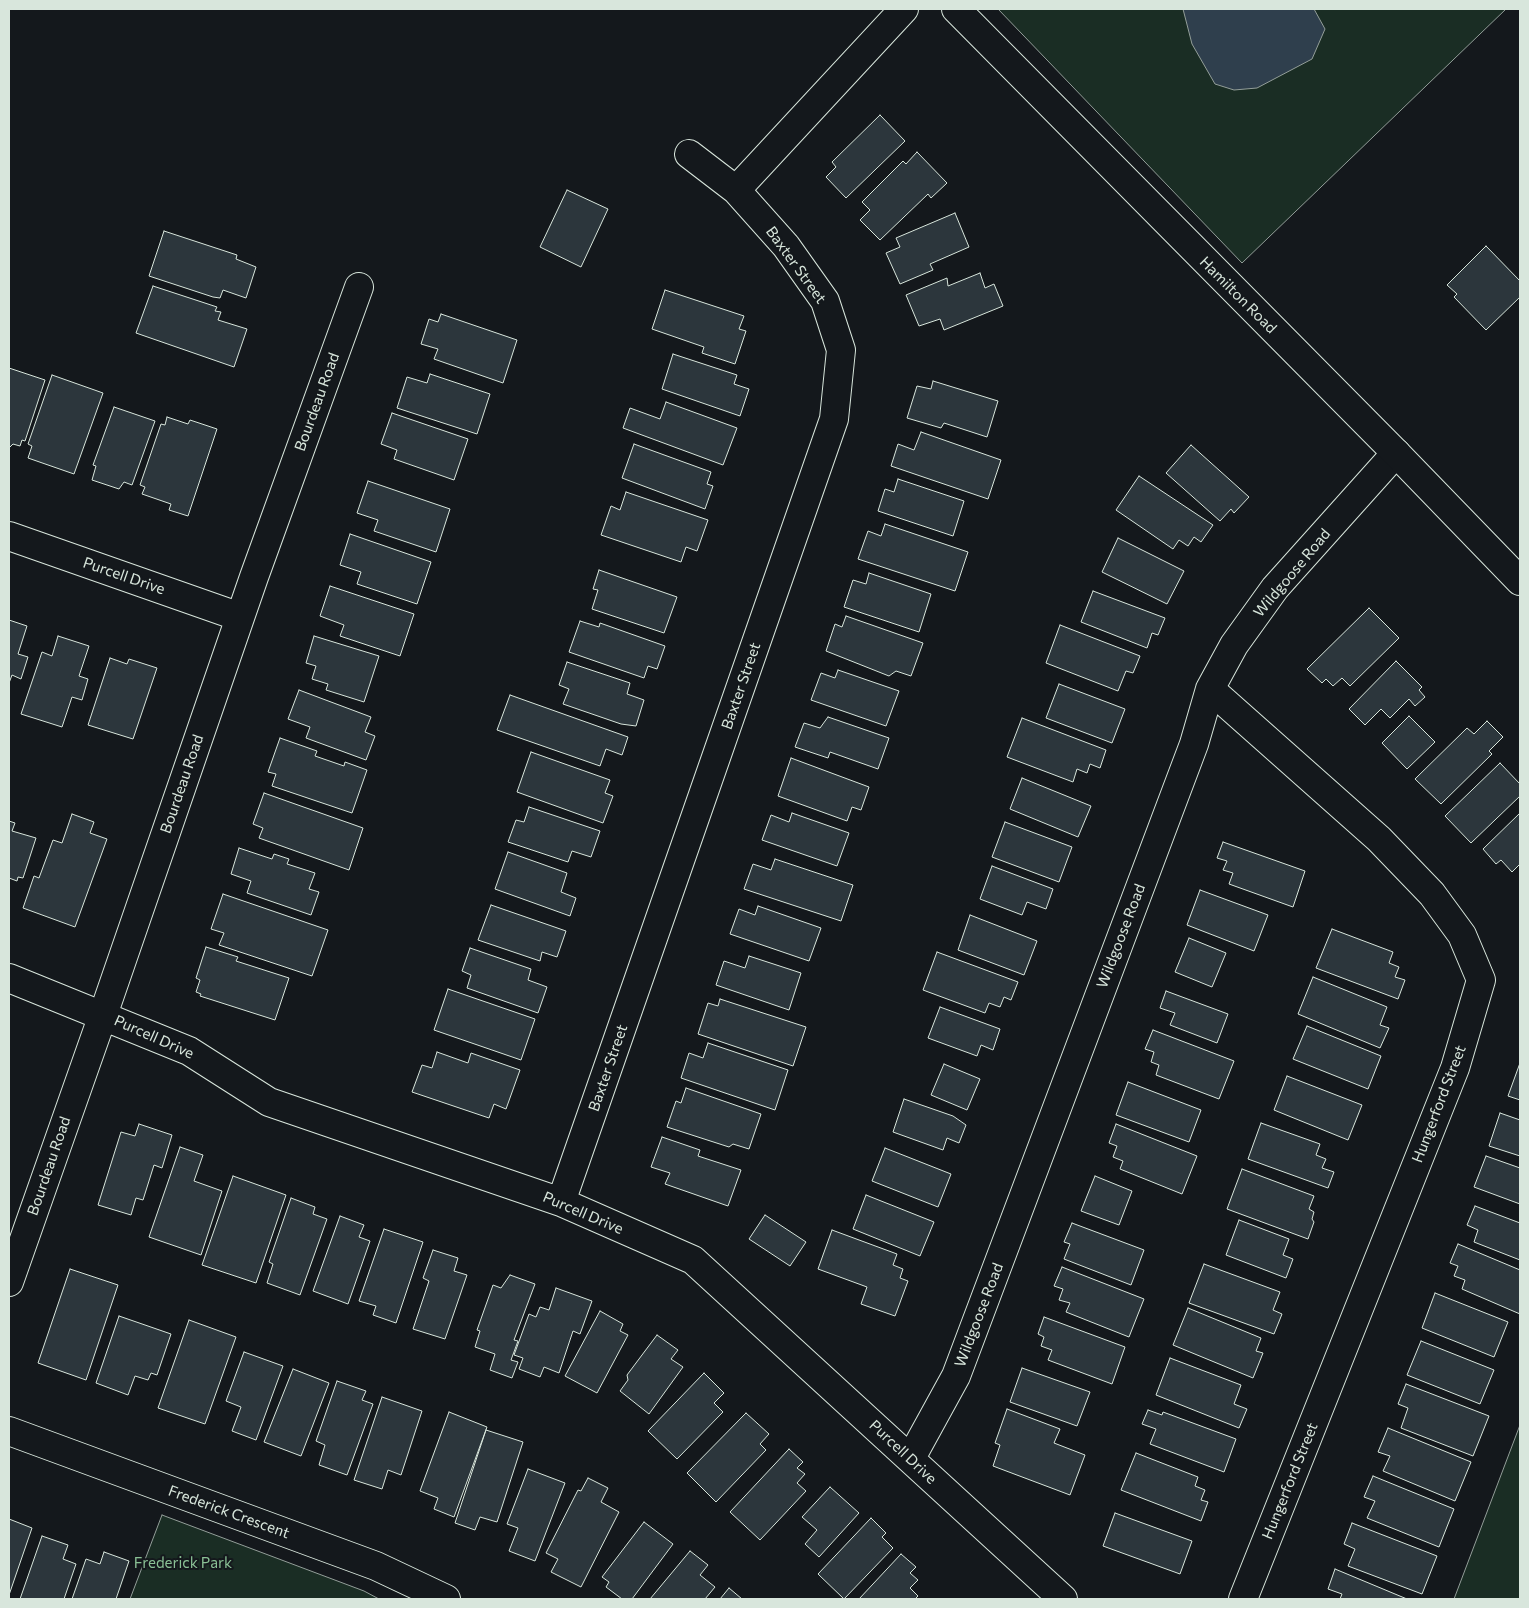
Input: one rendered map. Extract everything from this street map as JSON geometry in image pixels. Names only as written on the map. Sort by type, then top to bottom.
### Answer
[{"type":"street","points":[[736,190],[904,9]]},
{"type":"street","name":"Hamilton Road","points":[[956,9],[1520,581]]},
{"type":"street","name":"Baxter Street","points":[[561,1202],[834,419],[842,350],[825,301],[786,246],[736,190],[689,154]]},
{"type":"street","name":"Bourdeau Road","points":[[9,1282],[240,617],[359,287]]},
{"type":"street","name":"Wildgoose Road","points":[[911,1458],[956,1376],[1194,744],[1210,689],[1234,645],[1275,588],[1396,454]]},
{"type":"street","name":"Purcell Drive","points":[[9,536],[240,617]]},
{"type":"street","name":"Hungerford Street","points":[[1210,689],[1379,839],[1425,887],[1462,935],[1481,980],[1455,1068],[1243,1599]]},
{"type":"street","name":"Purcell Drive","points":[[9,978],[189,1050],[269,1102],[561,1202],[694,1260],[1063,1599]]},
{"type":"street","name":"Frederick Crescent","points":[[9,1431],[376,1566],[446,1599]]},
{"type":"green space","points":[[998,9],[1506,9],[1242,263]]},
{"type":"green space","points":[[1520,1425],[1520,1599],[1454,1599]]},
{"type":"green space","name":"Frederick Park","points":[[162,1515],[364,1591],[379,1599],[130,1599]]},
{"type":"water","points":[[1183,9],[1314,9],[1325,29],[1312,59],[1257,88],[1234,90],[1215,84],[1192,44]]},
{"type":"building","points":[[880,115],[905,141],[846,198],[826,177],[836,167],[832,162]]},
{"type":"building","points":[[917,152],[947,183],[931,198],[928,194],[880,240],[860,220],[870,210],[862,202],[903,161],[906,164]]},
{"type":"building","points":[[567,190],[608,209],[581,267],[540,247]]},
{"type":"building","points":[[955,213],[969,247],[930,264],[933,270],[900,284],[886,253],[900,247],[896,238]]},
{"type":"building","points":[[164,231],[237,255],[236,259],[256,267],[246,298],[223,290],[220,298],[213,297],[149,276]]},
{"type":"building","points":[[1486,246],[1520,281],[1520,297],[1486,330],[1454,297],[1457,294],[1447,285]]},
{"type":"building","points":[[980,273],[985,288],[994,284],[1003,306],[944,330],[940,319],[919,326],[906,295],[947,278],[948,286]]},
{"type":"building","points":[[153,286],[217,307],[215,311],[221,312],[218,320],[247,329],[234,367],[136,333]]},
{"type":"building","points":[[665,290],[744,316],[739,329],[746,331],[735,364],[702,353],[704,347],[652,329]]},
{"type":"building","points":[[441,314],[517,340],[503,383],[434,359],[438,349],[421,344],[429,319],[438,322]]},
{"type":"building","points":[[673,354],[737,375],[734,384],[749,389],[740,416],[662,389]]},
{"type":"building","points":[[9,368],[45,380],[25,441],[22,440],[20,446],[13,444],[9,448]]},
{"type":"building","points":[[430,374],[490,394],[477,434],[397,408],[407,377],[427,383]]},
{"type":"building","points":[[52,375],[103,393],[74,474],[28,458],[32,446],[28,444]]},
{"type":"building","points":[[933,381],[998,401],[987,437],[944,423],[941,428],[907,418],[917,386],[931,389]]},
{"type":"building","points":[[666,402],[737,428],[723,465],[623,428],[630,408],[660,419]]},
{"type":"building","points":[[114,407],[155,421],[132,485],[124,482],[119,489],[92,480],[96,466],[93,465]]},
{"type":"building","points":[[392,413],[468,439],[454,480],[394,459],[397,450],[381,444]]},
{"type":"building","points":[[167,417],[188,424],[190,420],[217,429],[188,516],[169,510],[171,504],[142,494],[145,487],[140,485],[161,424],[165,425]]},
{"type":"building","points":[[921,432],[1001,460],[988,499],[891,466],[898,444],[914,450]]},
{"type":"building","points":[[634,444],[711,472],[707,484],[713,486],[705,509],[622,478]]},
{"type":"building","points":[[1191,445],[1249,497],[1234,513],[1231,509],[1220,521],[1166,473]]},
{"type":"building","points":[[1139,476],[1213,525],[1201,542],[1194,537],[1188,546],[1179,540],[1173,549],[1116,510]]},
{"type":"building","points":[[898,479],[964,501],[953,536],[878,511],[885,489],[894,492]]},
{"type":"building","points":[[368,481],[450,509],[436,552],[374,531],[378,520],[357,513]]},
{"type":"building","points":[[626,492],[708,520],[697,551],[686,547],[681,562],[601,535],[611,506],[620,510]]},
{"type":"building","points":[[885,524],[968,552],[955,591],[858,559],[868,531],[881,536]]},
{"type":"building","points":[[350,534],[431,562],[417,604],[357,584],[361,572],[340,565]]},
{"type":"building","points":[[1118,538],[1184,571],[1167,604],[1102,572]]},
{"type":"building","points":[[599,570],[677,597],[664,633],[592,609],[598,590],[593,589]]},
{"type":"building","points":[[869,573],[931,594],[919,632],[844,607],[853,580],[866,584]]},
{"type":"building","points":[[330,586],[414,614],[400,656],[340,636],[344,625],[320,616]]},
{"type":"building","points":[[1093,591],[1165,618],[1158,635],[1152,633],[1147,648],[1081,622]]},
{"type":"building","points":[[1369,608],[1399,638],[1350,686],[1342,678],[1333,686],[1326,679],[1322,683],[1307,669]]},
{"type":"building","points":[[846,616],[923,643],[911,676],[896,671],[889,676],[826,651],[835,624],[842,627]]},
{"type":"building","points":[[9,620],[27,626],[18,654],[28,657],[21,679],[12,675],[9,683]]},
{"type":"building","points":[[580,621],[599,627],[600,623],[665,646],[657,669],[648,666],[644,678],[569,652]]},
{"type":"building","points":[[1060,625],[1140,656],[1133,673],[1126,671],[1118,691],[1046,663]]},
{"type":"building","points":[[58,636],[89,646],[79,676],[88,679],[82,700],[72,697],[62,727],[21,714],[42,652],[52,656]]},
{"type":"building","points":[[314,636],[379,656],[364,702],[326,690],[328,684],[312,679],[316,666],[306,663]]},
{"type":"building","points":[[110,658],[127,664],[129,659],[157,668],[133,739],[88,725]]},
{"type":"building","points":[[1396,661],[1422,687],[1419,690],[1425,697],[1415,706],[1409,699],[1390,718],[1381,709],[1365,725],[1349,709]]},
{"type":"building","points":[[567,662],[630,683],[627,694],[644,700],[636,726],[621,724],[563,704],[569,689],[559,685]]},
{"type":"building","points":[[838,670],[899,691],[886,726],[811,700],[821,673],[835,678]]},
{"type":"building","points":[[1059,684],[1125,709],[1112,743],[1046,718]]},
{"type":"building","points":[[299,690],[371,717],[365,732],[375,736],[366,760],[306,738],[310,727],[288,719]]},
{"type":"building","points":[[510,695],[628,737],[622,755],[606,749],[600,766],[497,730]]},
{"type":"building","points":[[1409,716],[1435,742],[1407,769],[1382,743]]},
{"type":"building","points":[[828,717],[889,738],[878,769],[830,752],[828,758],[795,747],[804,723],[820,728]]},
{"type":"building","points":[[1022,718],[1106,750],[1100,768],[1090,764],[1087,773],[1077,769],[1073,782],[1007,757]]},
{"type":"building","points":[[1487,721],[1503,737],[1489,751],[1492,754],[1441,804],[1415,779],[1467,728],[1474,734]]},
{"type":"building","points":[[280,738],[317,751],[315,756],[344,766],[345,762],[367,770],[352,813],[272,786],[276,774],[268,772]]},
{"type":"building","points":[[531,752],[610,780],[605,793],[613,796],[603,823],[517,792]]},
{"type":"building","points":[[791,758],[869,787],[861,810],[852,807],[847,821],[778,796]]},
{"type":"building","points":[[1500,763],[1520,784],[1520,796],[1471,843],[1445,816]]},
{"type":"building","points":[[1022,778],[1091,806],[1078,837],[1010,809]]},
{"type":"building","points":[[264,793],[363,828],[349,870],[259,838],[263,828],[253,824]]},
{"type":"building","points":[[529,807],[600,831],[591,857],[572,851],[568,862],[508,842],[516,820],[524,822]]},
{"type":"building","points":[[792,813],[849,833],[837,866],[762,840],[771,815],[789,822]]},
{"type":"building","points":[[1520,813],[1520,864],[1512,872],[1501,860],[1496,864],[1483,849]]},
{"type":"building","points":[[72,814],[94,822],[90,833],[107,839],[75,927],[23,908],[34,876],[39,878],[53,840],[62,843]]},
{"type":"building","points":[[9,821],[15,823],[12,831],[36,838],[23,878],[18,877],[17,881],[9,878]]},
{"type":"building","points":[[1005,822],[1072,847],[1059,882],[992,857]]},
{"type":"building","points":[[1223,842],[1305,871],[1293,907],[1229,884],[1233,873],[1223,870],[1227,861],[1217,858]]},
{"type":"building","points":[[239,848],[272,859],[274,854],[289,859],[287,864],[315,873],[309,889],[319,892],[311,915],[247,893],[251,881],[231,874]]},
{"type":"building","points":[[508,852],[567,873],[561,892],[576,898],[570,916],[495,889]]},
{"type":"building","points":[[775,859],[853,885],[841,921],[744,889],[753,864],[771,870]]},
{"type":"building","points":[[992,866],[1053,889],[1046,909],[1027,902],[1022,915],[980,899]]},
{"type":"building","points":[[1200,890],[1268,915],[1254,951],[1187,925]]},
{"type":"building","points":[[223,894],[328,930],[312,976],[219,945],[224,933],[211,929]]},
{"type":"building","points":[[491,905],[566,931],[557,957],[542,952],[540,961],[478,940]]},
{"type":"building","points":[[758,906],[821,928],[809,961],[730,934],[739,909],[755,915]]},
{"type":"building","points":[[970,915],[1037,941],[1024,975],[958,950]]},
{"type":"building","points":[[1332,929],[1393,952],[1389,963],[1399,967],[1395,977],[1405,980],[1398,999],[1316,968]]},
{"type":"building","points":[[1189,938],[1226,953],[1212,987],[1175,972]]},
{"type":"building","points":[[206,947],[238,957],[236,961],[289,978],[275,1020],[200,996],[201,994],[196,992],[200,980],[196,978]]},
{"type":"building","points":[[470,948],[531,969],[528,980],[547,987],[538,1013],[467,988],[471,975],[462,971]]},
{"type":"building","points":[[937,952],[1018,982],[1011,1000],[1004,997],[1000,1007],[989,1003],[985,1013],[923,990]]},
{"type":"building","points":[[749,956],[801,973],[789,1010],[716,985],[724,961],[745,968]]},
{"type":"building","points":[[1313,977],[1387,1007],[1380,1025],[1389,1028],[1380,1048],[1298,1014]]},
{"type":"building","points":[[448,989],[535,1019],[521,1060],[434,1030]]},
{"type":"building","points":[[1166,991],[1228,1014],[1217,1043],[1170,1025],[1175,1013],[1160,1008]]},
{"type":"building","points":[[720,999],[806,1027],[793,1066],[698,1034],[708,1003],[718,1006]]},
{"type":"building","points":[[940,1007],[1000,1029],[993,1050],[981,1045],[977,1056],[928,1038]]},
{"type":"building","points":[[1307,1026],[1381,1056],[1368,1089],[1293,1059]]},
{"type":"building","points":[[1153,1030],[1234,1061],[1219,1099],[1156,1075],[1159,1065],[1151,1062],[1154,1052],[1145,1049]]},
{"type":"building","points":[[708,1043],[788,1070],[775,1110],[681,1078],[689,1053],[703,1058]]},
{"type":"building","points":[[437,1052],[468,1063],[471,1053],[520,1070],[506,1109],[494,1104],[489,1118],[412,1092],[422,1065],[432,1068]]},
{"type":"building","points":[[1520,1063],[1520,1100],[1508,1096]]},
{"type":"building","points":[[944,1064],[980,1079],[967,1110],[931,1095]]},
{"type":"building","points":[[1287,1076],[1362,1105],[1348,1140],[1274,1110]]},
{"type":"building","points":[[1128,1082],[1201,1110],[1189,1142],[1116,1115]]},
{"type":"building","points":[[686,1088],[761,1114],[749,1149],[733,1144],[729,1147],[667,1127],[676,1101],[681,1103]]},
{"type":"building","points":[[904,1099],[953,1116],[966,1125],[959,1143],[947,1138],[943,1150],[893,1132]]},
{"type":"building","points":[[1500,1113],[1520,1120],[1520,1156],[1489,1146]]},
{"type":"building","points":[[1261,1123],[1320,1144],[1316,1155],[1326,1159],[1322,1168],[1334,1172],[1328,1188],[1248,1159]]},
{"type":"building","points":[[139,1124],[172,1135],[162,1168],[154,1165],[143,1200],[136,1198],[131,1215],[98,1205],[121,1132],[135,1136]]},
{"type":"building","points":[[1116,1124],[1197,1156],[1182,1194],[1120,1169],[1123,1161],[1113,1157],[1117,1146],[1109,1143]]},
{"type":"building","points":[[662,1137],[700,1150],[698,1156],[741,1170],[728,1206],[665,1184],[670,1173],[651,1167]]},
{"type":"building","points":[[180,1147],[203,1155],[194,1181],[222,1191],[201,1255],[149,1237]]},
{"type":"building","points":[[885,1148],[951,1174],[938,1207],[872,1181]]},
{"type":"building","points":[[1486,1156],[1520,1168],[1520,1204],[1474,1187]]},
{"type":"building","points":[[1242,1169],[1314,1196],[1309,1209],[1314,1212],[1312,1219],[1314,1222],[1308,1239],[1227,1209]]},
{"type":"building","points":[[233,1176],[286,1195],[256,1283],[202,1265]]},
{"type":"building","points":[[1095,1176],[1132,1191],[1119,1225],[1081,1211]]},
{"type":"building","points":[[866,1195],[934,1222],[920,1256],[853,1229]]},
{"type":"building","points":[[291,1198],[315,1207],[313,1214],[327,1219],[300,1295],[267,1283],[273,1264],[269,1262]]},
{"type":"building","points":[[1475,1206],[1520,1223],[1520,1260],[1474,1242],[1478,1230],[1467,1225]]},
{"type":"building","points":[[765,1215],[806,1242],[790,1266],[749,1239]]},
{"type":"building","points":[[340,1216],[364,1225],[359,1237],[370,1241],[348,1304],[313,1291]]},
{"type":"building","points":[[1239,1220],[1289,1239],[1283,1255],[1293,1259],[1286,1278],[1226,1255]]},
{"type":"building","points":[[1072,1223],[1144,1250],[1131,1285],[1064,1259],[1070,1244],[1064,1242]]},
{"type":"building","points":[[384,1229],[423,1242],[396,1323],[373,1315],[376,1306],[359,1301]]},
{"type":"building","points":[[832,1230],[897,1254],[893,1265],[903,1269],[900,1278],[908,1281],[895,1316],[861,1304],[867,1287],[818,1269]]},
{"type":"building","points":[[1458,1244],[1520,1270],[1520,1314],[1462,1289],[1465,1280],[1454,1276],[1458,1266],[1450,1263]]},
{"type":"building","points":[[433,1250],[458,1258],[454,1271],[467,1275],[445,1339],[413,1329],[429,1281],[423,1278]]},
{"type":"building","points":[[1204,1264],[1280,1292],[1273,1310],[1282,1314],[1274,1334],[1189,1303]]},
{"type":"building","points":[[1062,1267],[1144,1299],[1129,1337],[1066,1312],[1070,1303],[1059,1300],[1063,1289],[1054,1286]]},
{"type":"building","points":[[70,1269],[118,1285],[86,1380],[38,1363]]},
{"type":"building","points":[[510,1275],[535,1284],[514,1340],[518,1341],[511,1360],[518,1362],[512,1378],[490,1370],[495,1354],[475,1347],[480,1331],[477,1330],[493,1285],[501,1288]]},
{"type":"building","points":[[556,1288],[592,1301],[580,1334],[573,1331],[559,1373],[544,1367],[540,1377],[519,1369],[523,1358],[514,1355],[529,1314],[536,1317],[540,1307],[549,1310]]},
{"type":"building","points":[[1435,1293],[1508,1322],[1494,1357],[1422,1328]]},
{"type":"building","points":[[1188,1308],[1261,1338],[1256,1351],[1263,1353],[1253,1378],[1173,1345]]},
{"type":"building","points":[[600,1311],[623,1324],[620,1331],[628,1335],[597,1393],[565,1376]]},
{"type":"building","points":[[119,1316],[171,1334],[157,1375],[151,1373],[148,1380],[135,1376],[128,1395],[96,1383]]},
{"type":"building","points":[[1044,1317],[1125,1347],[1112,1384],[1048,1360],[1052,1350],[1041,1346],[1044,1337],[1038,1334]]},
{"type":"building","points":[[189,1320],[236,1337],[205,1424],[158,1408]]},
{"type":"building","points":[[657,1335],[678,1350],[671,1359],[683,1367],[649,1414],[620,1391],[628,1380],[627,1375]]},
{"type":"building","points":[[1421,1341],[1494,1370],[1480,1404],[1407,1375]]},
{"type":"building","points":[[244,1352],[283,1366],[256,1440],[232,1431],[241,1407],[226,1401]]},
{"type":"building","points":[[1170,1358],[1241,1385],[1234,1404],[1247,1409],[1239,1428],[1156,1395]]},
{"type":"building","points":[[1022,1368],[1090,1392],[1077,1426],[1010,1402]]},
{"type":"building","points":[[293,1369],[329,1383],[301,1456],[264,1442]]},
{"type":"building","points":[[704,1373],[724,1393],[714,1403],[723,1412],[677,1459],[648,1431]]},
{"type":"building","points":[[337,1381],[366,1391],[362,1400],[373,1404],[347,1475],[319,1465],[325,1445],[316,1441]]},
{"type":"building","points":[[1406,1384],[1489,1416],[1473,1456],[1401,1428],[1408,1408],[1398,1404]]},
{"type":"building","points":[[382,1397],[422,1411],[401,1475],[388,1470],[382,1489],[354,1480]]},
{"type":"building","points":[[1007,1409],[1060,1429],[1054,1443],[1085,1455],[1070,1495],[993,1466],[1000,1445],[995,1443]]},
{"type":"building","points":[[1148,1410],[1162,1415],[1163,1412],[1236,1439],[1224,1472],[1150,1444],[1156,1429],[1142,1424]]},
{"type":"building","points":[[449,1412],[487,1427],[454,1517],[434,1509],[438,1498],[420,1491]]},
{"type":"building","points":[[746,1413],[769,1434],[760,1444],[766,1450],[716,1502],[687,1473]]},
{"type":"building","points":[[1388,1428],[1471,1462],[1455,1501],[1383,1471],[1390,1456],[1378,1452]]},
{"type":"building","points":[[486,1430],[523,1442],[497,1522],[480,1517],[475,1530],[455,1523]]},
{"type":"building","points":[[789,1449],[803,1462],[797,1468],[805,1474],[797,1483],[806,1491],[760,1540],[730,1512]]},
{"type":"building","points":[[1136,1453],[1198,1477],[1195,1486],[1205,1490],[1201,1500],[1208,1502],[1201,1521],[1121,1490]]},
{"type":"building","points":[[528,1469],[565,1483],[535,1561],[509,1551],[518,1528],[507,1524]]},
{"type":"building","points":[[1373,1476],[1454,1509],[1439,1547],[1367,1518],[1375,1501],[1364,1497]]},
{"type":"building","points":[[588,1478],[608,1488],[601,1502],[619,1512],[581,1587],[551,1572],[558,1559],[546,1553],[578,1490],[581,1491]]},
{"type":"building","points":[[830,1487],[859,1513],[819,1557],[805,1544],[817,1530],[802,1517]]},
{"type":"building","points":[[1115,1513],[1192,1541],[1180,1574],[1103,1546]]},
{"type":"building","points":[[871,1518],[886,1533],[882,1537],[893,1548],[844,1599],[818,1574]]},
{"type":"building","points":[[9,1519],[32,1528],[9,1595]]},
{"type":"building","points":[[644,1522],[673,1544],[632,1599],[622,1599],[606,1587],[609,1582],[602,1577]]},
{"type":"building","points":[[1352,1523],[1437,1556],[1422,1594],[1348,1566],[1355,1549],[1344,1544]]},
{"type":"building","points":[[42,1536],[68,1545],[63,1559],[76,1564],[64,1599],[20,1599]]},
{"type":"building","points":[[690,1551],[708,1565],[700,1575],[715,1587],[705,1599],[650,1599]]},
{"type":"building","points":[[104,1552],[129,1561],[116,1599],[72,1599],[86,1559],[100,1564]]},
{"type":"building","points":[[901,1554],[916,1567],[910,1573],[918,1580],[910,1588],[918,1596],[915,1599],[859,1599]]},
{"type":"building","points":[[1335,1569],[1407,1599],[1340,1599],[1342,1594],[1328,1589]]},
{"type":"building","points":[[729,1588],[742,1599],[720,1599]]}]
